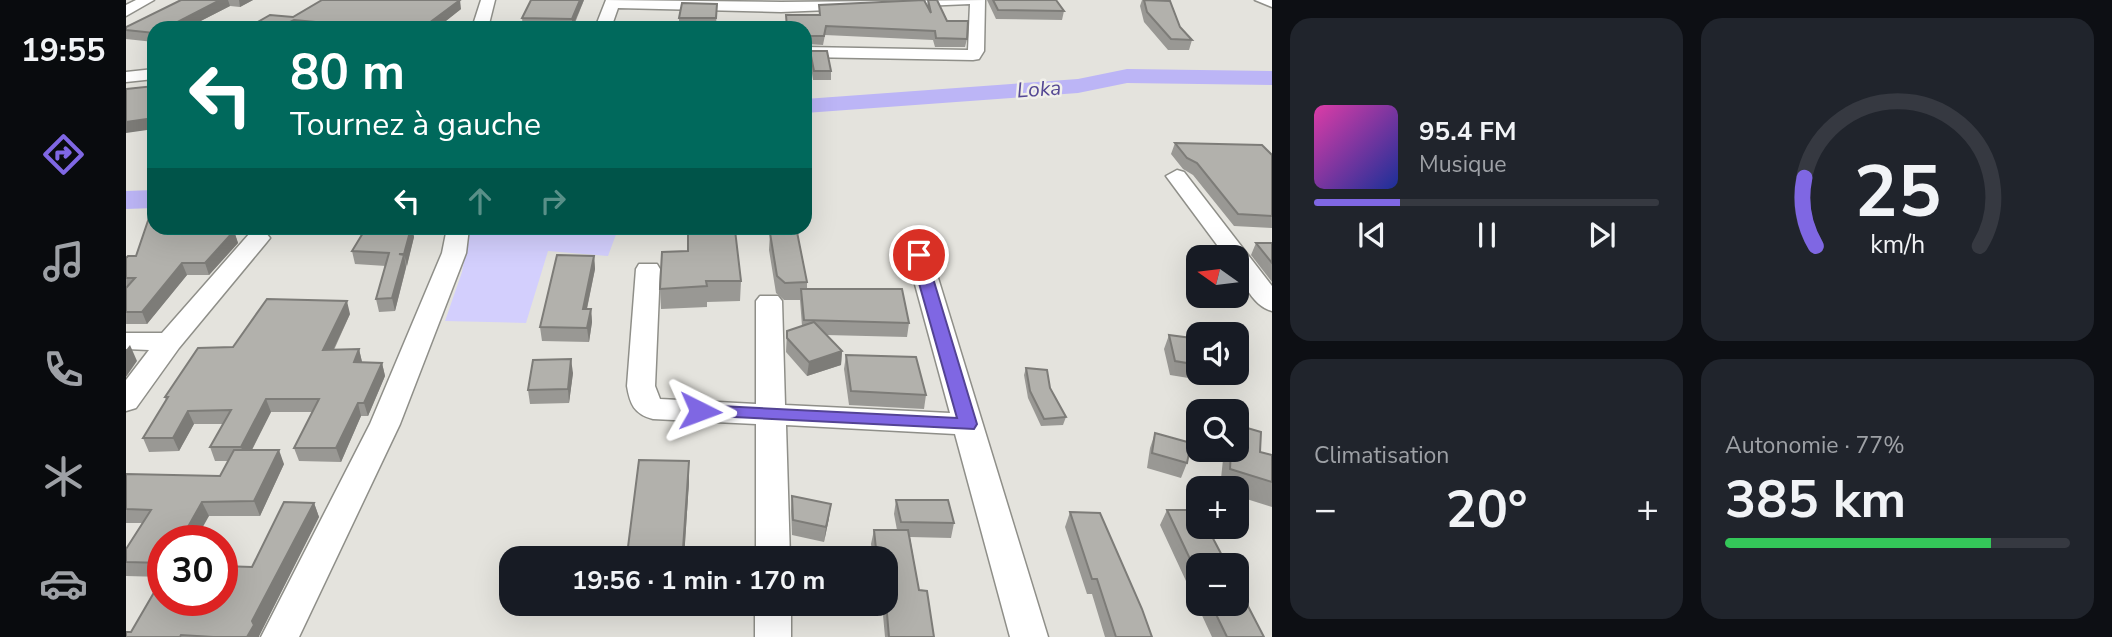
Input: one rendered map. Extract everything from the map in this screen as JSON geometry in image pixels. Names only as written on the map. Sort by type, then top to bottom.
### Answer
[{"type":"street","points":[[126,11],[147,0]]},
{"type":"street","points":[[481,21],[488,0]]},
{"type":"street","points":[[605,21],[612,1],[781,7],[967,0]]},
{"type":"street","points":[[812,52],[883,51],[973,55],[976,51],[978,0]]},
{"type":"street","points":[[1262,0],[1272,3]]},
{"type":"street","points":[[126,77],[147,75]]},
{"type":"street","points":[[1178,176],[1272,303]]},
{"type":"street","points":[[280,637],[385,424],[454,253],[457,235]]},
{"type":"street","points":[[126,401],[169,342],[258,238]]},
{"type":"street","points":[[919,255],[1029,637]]},
{"type":"street","points":[[648,269],[641,386],[644,402],[653,408],[968,424]]},
{"type":"street","points":[[769,301],[773,546]]},
{"type":"street","points":[[126,341],[169,342]]},
{"type":"shaded area","points":[[469,235],[616,235],[608,256],[548,251],[526,323],[445,321],[462,272]]},
{"type":"building","points":[[181,0],[220,0],[180,21],[147,21],[147,32],[126,30],[126,27]]},
{"type":"building","points":[[322,0],[460,0],[432,21],[259,21],[270,15],[293,17]]},
{"type":"building","points":[[531,0],[580,0],[572,19],[522,18]]},
{"type":"building","points":[[924,0],[931,13],[928,0],[937,0],[947,21],[968,21],[967,39],[936,38],[935,31],[826,26],[824,36],[812,36],[812,21],[786,21],[786,15],[820,15],[819,5]]},
{"type":"building","points":[[993,0],[1056,0],[1064,11],[998,10]]},
{"type":"building","points":[[1144,0],[1170,1],[1180,27],[1192,40],[1171,39],[1147,12]]},
{"type":"building","points":[[682,3],[717,4],[716,18],[679,18]]},
{"type":"building","points":[[812,51],[827,51],[831,71],[814,71]]},
{"type":"building","points":[[147,87],[147,119],[126,122],[126,89]]},
{"type":"building","points":[[1175,143],[1262,145],[1272,155],[1272,216],[1238,214],[1197,163],[1187,158]]},
{"type":"building","points":[[147,224],[147,235],[230,235],[205,263],[182,263],[142,312],[126,312],[126,288],[135,278],[126,278],[126,258],[136,256]]},
{"type":"building","points":[[362,235],[409,235],[404,254],[399,254],[404,255],[392,298],[376,299],[389,253],[352,251]]},
{"type":"building","points":[[688,235],[736,235],[741,281],[706,281],[707,286],[660,289],[662,252],[688,251]]},
{"type":"building","points":[[770,235],[798,235],[807,282],[785,283],[777,276]]},
{"type":"building","points":[[1256,243],[1272,243],[1272,263]]},
{"type":"building","points":[[557,255],[594,256],[583,309],[591,309],[587,328],[540,327]]},
{"type":"building","points":[[801,289],[902,289],[909,323],[804,320]]},
{"type":"building","points":[[267,299],[347,301],[323,350],[359,349],[354,362],[382,363],[364,403],[358,403],[336,448],[294,448],[319,399],[266,399],[241,447],[210,447],[231,410],[188,411],[173,438],[143,438],[168,397],[165,397],[198,348],[233,347]]},
{"type":"building","points":[[814,322],[842,351],[809,362],[787,338],[787,331]]},
{"type":"building","points":[[1169,335],[1186,337],[1186,363],[1175,361]]},
{"type":"building","points":[[846,355],[916,357],[926,395],[851,391]]},
{"type":"building","points":[[571,359],[568,389],[528,390],[533,360]]},
{"type":"building","points":[[1026,368],[1047,370],[1050,388],[1066,417],[1044,419],[1030,391]]},
{"type":"building","points":[[1249,428],[1261,432],[1260,452],[1272,455],[1272,482],[1230,469],[1230,462],[1249,462]]},
{"type":"building","points":[[1155,433],[1186,442],[1187,463],[1152,453]]},
{"type":"building","points":[[234,450],[279,450],[254,501],[202,502],[189,525],[147,525],[147,563],[126,562],[126,549],[151,510],[126,509],[126,474],[220,476]]},
{"type":"building","points":[[639,460],[689,461],[683,546],[628,546]]},
{"type":"building","points":[[792,496],[831,504],[826,527],[793,520]]},
{"type":"building","points":[[896,500],[948,500],[954,523],[901,522]]},
{"type":"building","points":[[284,502],[314,503],[252,621],[254,625],[247,637],[126,637],[126,632],[131,632],[147,604],[147,616],[238,616],[238,567],[252,567]]},
{"type":"building","points":[[1167,510],[1186,510],[1186,539],[1213,539],[1221,553],[1187,553]]},
{"type":"building","points":[[1070,512],[1100,513],[1152,637],[1116,637],[1097,579],[1092,579]]},
{"type":"building","points":[[874,530],[908,530],[919,590],[927,591],[934,637],[889,637],[887,616],[898,616],[898,546],[876,546]]},
{"type":"building","points":[[1249,608],[1264,637],[1227,637],[1217,616],[1249,616]]},
{"type":"waterway","name":"Loka","points":[[812,105],[1078,86],[1127,76],[1272,78]]},
{"type":"waterway","name":"Loka","points":[[126,200],[147,199]]},
{"type":"route","points":[[700,411],[968,424],[919,255]]}]
